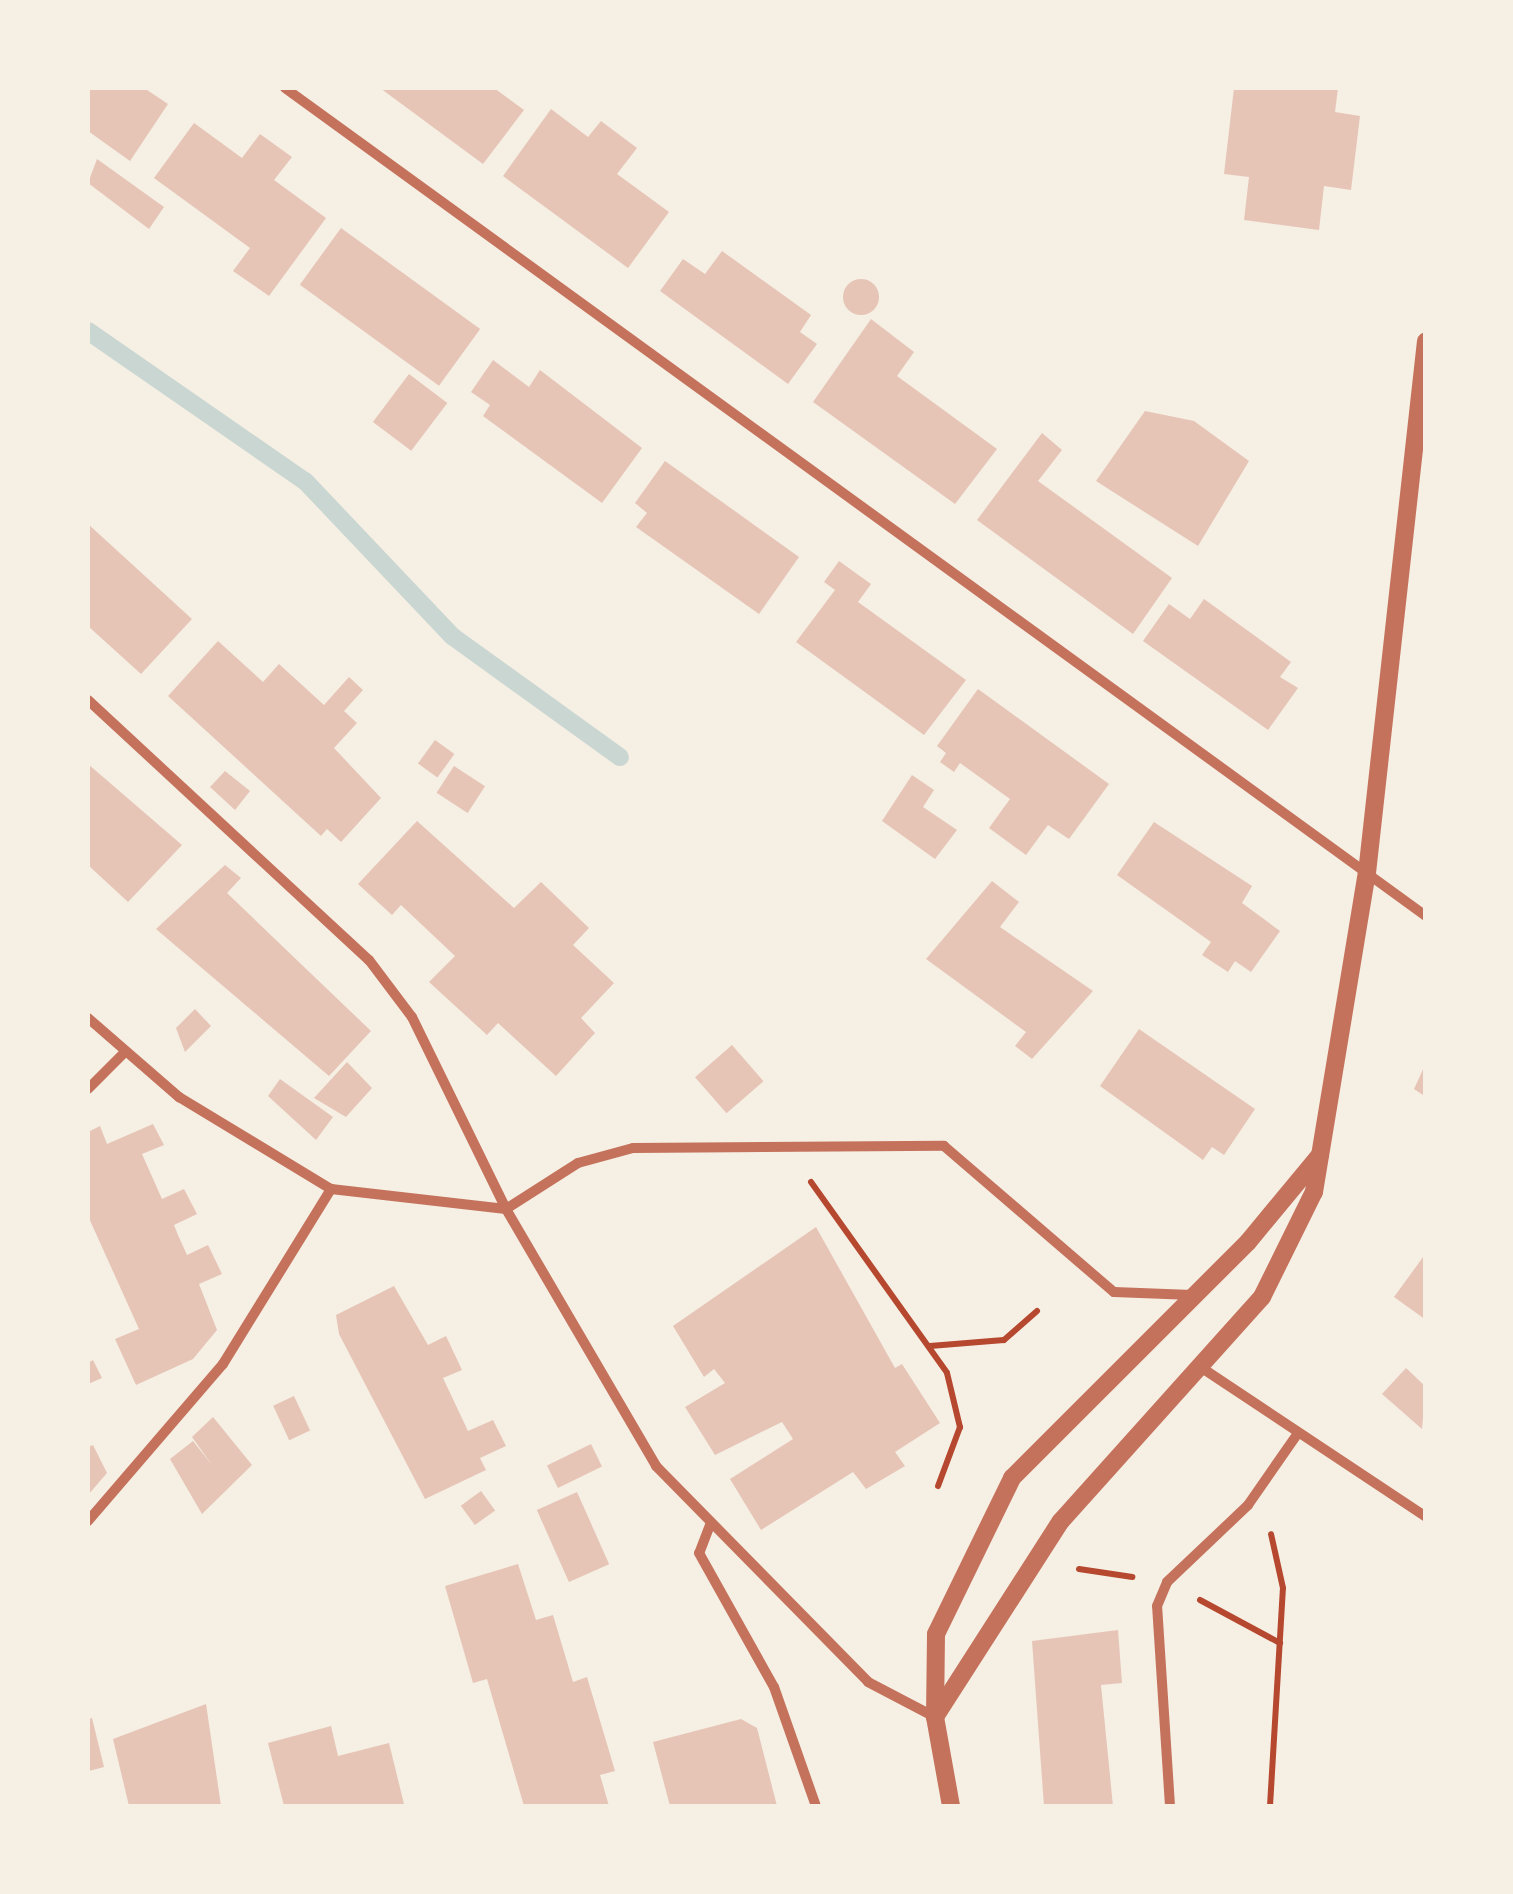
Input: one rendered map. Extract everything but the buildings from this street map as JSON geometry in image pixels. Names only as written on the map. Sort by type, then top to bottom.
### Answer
[{"type":"street","points":[[286,88],[1426,916]]},
{"type":"street","points":[[935,1717],[1061,1521],[1202,1368],[1290,1254],[1324,1150],[1367,873],[1426,341]]},
{"type":"street","points":[[88,700],[369,960],[412,1017],[506,1209],[617,1411],[710,1525],[868,1682],[935,1717]]},
{"type":"street","points":[[88,1018],[122,1055],[332,1188],[506,1209],[578,1163],[634,1148],[944,1146],[1089,1276],[1140,1299],[1192,1294]]},
{"type":"street","points":[[88,1089],[122,1055]]},
{"type":"street","points":[[952,1806],[935,1717],[936,1634],[1012,1478],[1192,1294],[1324,1150]]},
{"type":"street","points":[[88,1521],[224,1364],[332,1188]]},
{"type":"street","points":[[1202,1368],[1426,1517]]},
{"type":"street","points":[[1170,1806],[1154,1636],[1168,1582],[1248,1505],[1298,1433]]},
{"type":"street","points":[[710,1525],[699,1553],[774,1687],[816,1806]]},
{"type":"path","points":[[807,1176],[930,1346],[958,1402],[960,1428],[938,1486]]},
{"type":"path","points":[[930,1346],[1004,1340],[1037,1312]]},
{"type":"path","points":[[1270,1527],[1283,1588],[1270,1806]]},
{"type":"path","points":[[1079,1569],[1168,1582],[1280,1642]]},
{"type":"waterway","points":[[88,331],[305,481],[452,636],[620,757]]}]
